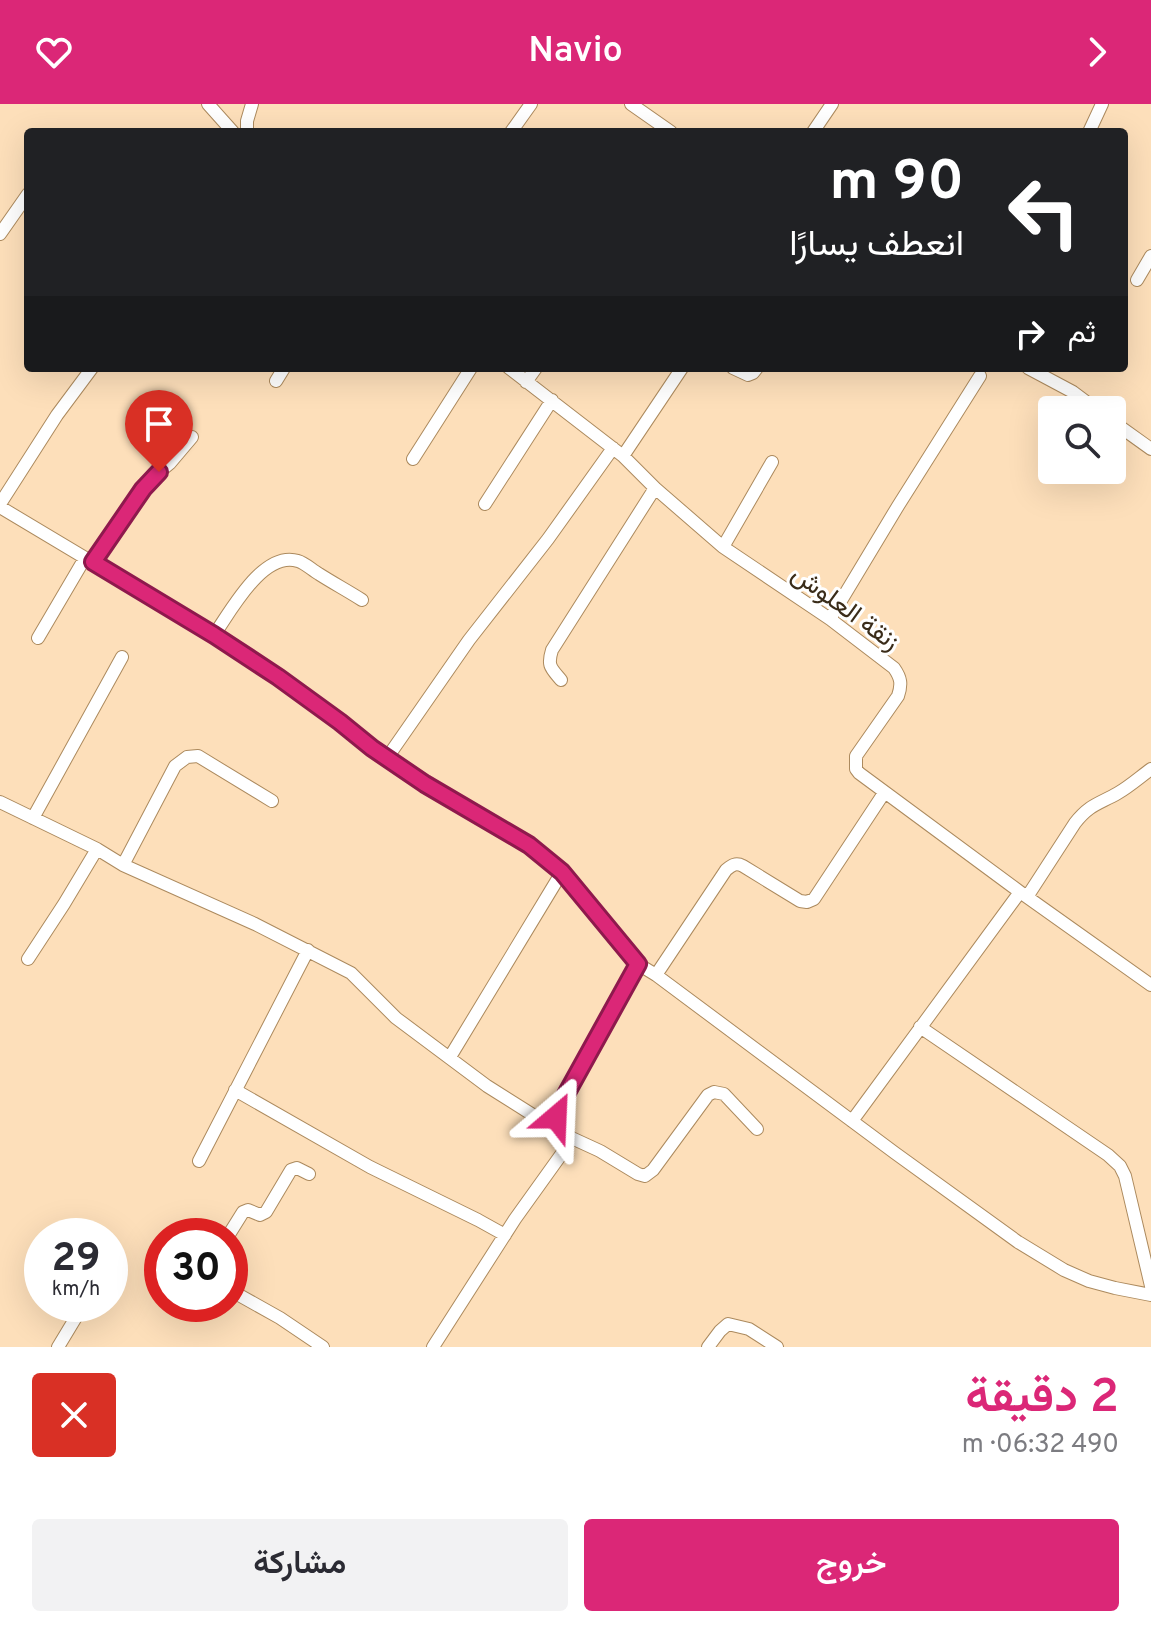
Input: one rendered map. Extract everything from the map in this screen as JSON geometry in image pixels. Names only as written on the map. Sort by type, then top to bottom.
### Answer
[{"type":"street","points":[[208,104],[229,128]]},
{"type":"street","points":[[247,128],[252,104]]},
{"type":"street","points":[[514,128],[531,104]]},
{"type":"street","points":[[631,104],[665,128]]},
{"type":"street","points":[[816,128],[832,104]]},
{"type":"street","points":[[1091,128],[1102,104]]},
{"type":"street","points":[[0,234],[24,200]]},
{"type":"street","points":[[1137,280],[1151,256]]},
{"type":"street","points":[[89,372],[57,415],[0,506],[214,635],[278,677],[425,784],[529,845],[562,872],[638,964],[1018,1242],[1064,1270],[1102,1285],[1151,1295]]},
{"type":"street","points":[[276,381],[282,372]]},
{"type":"street","points":[[413,459],[468,372]]},
{"type":"street","name":"زنقة العلوش","points":[[514,372],[618,452],[723,547],[830,619],[894,668],[900,677],[898,696],[856,756],[859,773],[1151,985]]},
{"type":"street","points":[[526,382],[533,372]]},
{"type":"street","points":[[387,758],[469,640],[679,372]]},
{"type":"street","points":[[1036,372],[1078,396]]},
{"type":"street","points":[[830,619],[980,376]]},
{"type":"street","points":[[485,504],[552,400]]},
{"type":"street","points":[[1126,431],[1151,449]]},
{"type":"street","points":[[38,638],[89,560],[143,489],[192,437]]},
{"type":"street","points":[[723,547],[772,462]]},
{"type":"street","points":[[561,680],[551,668],[552,650],[655,488]]},
{"type":"street","points":[[214,635],[257,577],[277,561],[299,561],[362,600]]},
{"type":"street","points":[[33,818],[122,657]]},
{"type":"street","points":[[123,865],[175,766],[187,757],[198,756],[272,801]]},
{"type":"street","points":[[852,1121],[1084,812],[1151,769]]},
{"type":"street","points":[[656,975],[732,865],[743,866],[800,901],[814,899],[884,793]]},
{"type":"street","points":[[0,802],[123,865],[255,924],[351,973],[396,1018],[487,1086],[563,1134],[600,1151],[638,1174],[645,1176],[653,1170],[708,1095],[714,1092],[724,1094],[757,1129]]},
{"type":"street","points":[[28,959],[97,849]]},
{"type":"street","points":[[450,1057],[562,872]]},
{"type":"street","points":[[199,1161],[308,950]]},
{"type":"street","points":[[439,1345],[505,1235],[560,1157],[566,1145],[556,1121],[559,1107],[638,964]]},
{"type":"street","points":[[920,1027],[1120,1166],[1129,1187],[1151,1286]]},
{"type":"street","points":[[235,1090],[370,1167],[505,1235]]},
{"type":"street","points":[[239,1218],[248,1210],[260,1215],[266,1212],[291,1170],[297,1168],[309,1174]]},
{"type":"street","points":[[248,1300],[323,1347]]},
{"type":"street","points":[[58,1347],[73,1322]]},
{"type":"street","points":[[708,1347],[728,1324],[749,1329],[777,1347]]},
{"type":"route","points":[[159,472],[143,489],[93,562],[278,677],[425,784],[529,845],[562,872],[638,964],[556,1117]]}]
